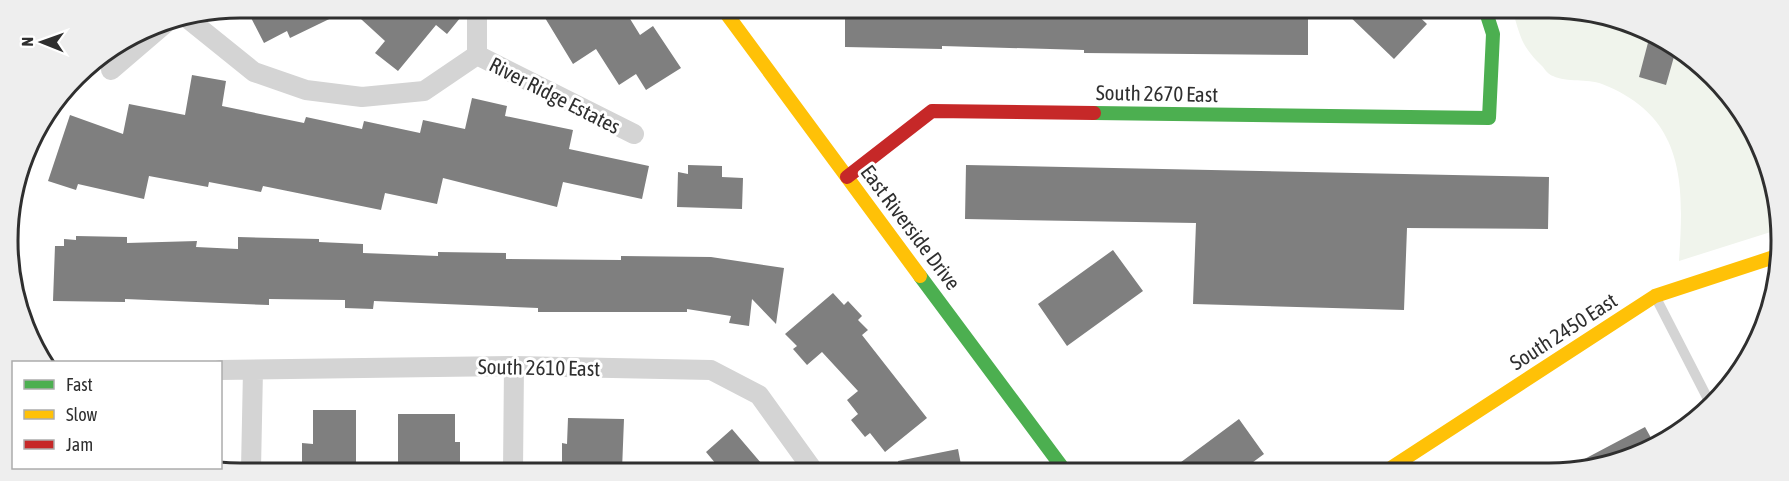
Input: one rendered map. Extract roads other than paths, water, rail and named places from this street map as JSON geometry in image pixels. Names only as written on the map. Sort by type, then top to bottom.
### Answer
[{"type":"street","name":"River Ridge Estates","points":[[477,18],[477,55]]},
{"type":"street","name":"East Riverside Drive","points":[[730,18],[1059,463]]},
{"type":"street","name":"South 2670 East","points":[[847,177],[932,111],[1489,118],[1493,34],[1488,18]]},
{"type":"street","name":"River Ridge Estates","points":[[193,23],[254,72],[306,90],[362,97],[424,91],[477,55]]},
{"type":"street","points":[[111,70],[148,38]]},
{"type":"street","name":"River Ridge Estates","points":[[477,55],[634,134]]},
{"type":"street","name":"South 2450 East","points":[[1398,463],[1655,296],[1771,258]]},
{"type":"street","points":[[513,463],[514,366]]},
{"type":"street","name":"South 2610 East","points":[[222,369],[514,366],[711,370],[759,395],[808,463]]},
{"type":"street","points":[[251,463],[253,370]]},
{"type":"lane","points":[[1655,296],[1707,397]]}]
